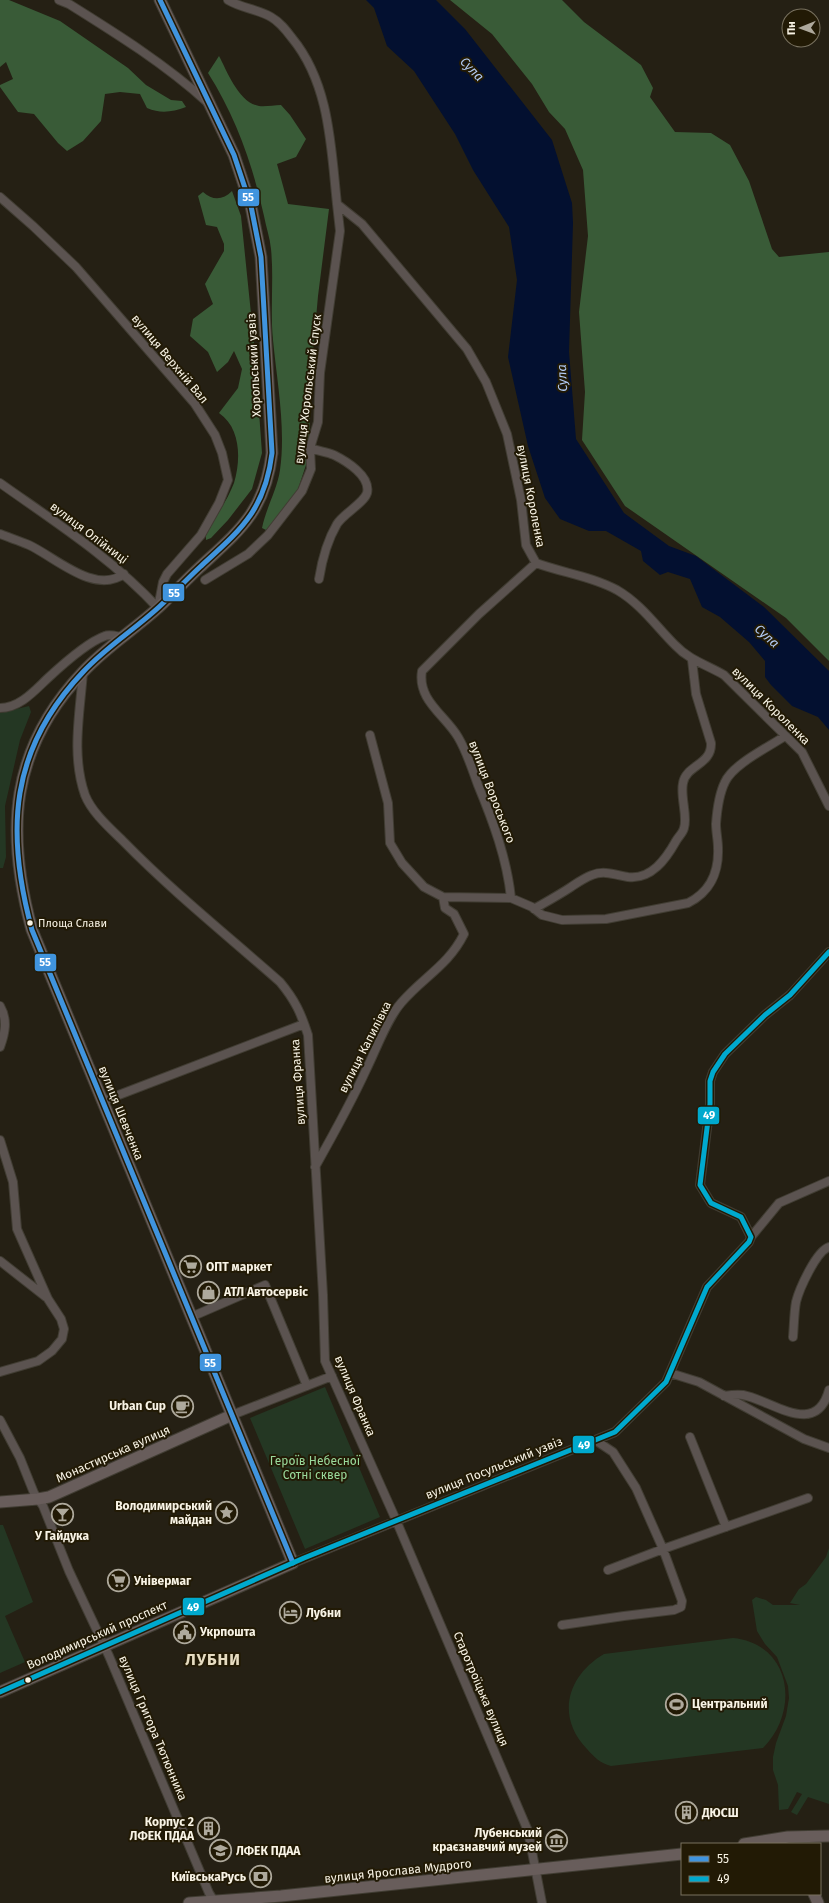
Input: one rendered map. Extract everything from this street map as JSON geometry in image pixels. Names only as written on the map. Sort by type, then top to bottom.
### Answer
[{"type":"main road","name":"Хорольський узвіз","points":[[83,671],[121,637],[158,608],[239,531],[250,518],[265,487],[272,453],[261,257],[251,206],[234,155],[160,0]]},
{"type":"main road","name":"вулиця Шевченка","points":[[83,671],[58,700],[32,745],[21,783],[18,817],[18,850],[23,897],[32,930],[293,1563]]},
{"type":"main road","name":"Монастирська вулиця","points":[[0,1502],[38,1499],[56,1493],[232,1415]]},
{"type":"main road","name":"Володимирський проспект","points":[[0,1692],[293,1563]]},
{"type":"main road","points":[[755,1843],[829,1836]]},
{"type":"main road","name":"вулиця Ярослава Мудрого","points":[[188,1903],[214,1900],[276,1900],[681,1854]]},
{"type":"street","points":[[59,0],[69,4],[143,52],[171,72],[210,105]]},
{"type":"street","points":[[228,0],[238,6],[270,17],[283,27],[298,44],[312,68],[320,88],[331,143],[337,204]]},
{"type":"street","name":"вулиця Верхній Вал","points":[[0,197],[76,267],[195,404],[215,435],[222,453],[228,480],[219,503],[201,535],[167,574],[163,582],[158,608]]},
{"type":"street","name":"вулиця Хорольський Спуск","points":[[206,580],[248,554],[279,523],[302,490],[311,469],[310,448],[318,422],[320,373],[340,231],[337,204]]},
{"type":"street","name":"вулиця Короленка","points":[[337,204],[362,224],[467,349],[486,382],[507,434],[521,500],[526,545],[536,563],[586,576],[617,590],[646,613],[675,646],[692,660],[710,667],[724,675],[802,752],[829,806]]},
{"type":"street","points":[[310,448],[334,455],[352,467],[360,474],[366,483],[367,492],[363,498],[338,522],[326,545],[319,579]]},
{"type":"street","name":"вулиця Олійниці","points":[[0,483],[58,524],[124,574],[158,608]]},
{"type":"street","points":[[0,534],[30,545],[77,573],[103,580],[120,577],[124,574]]},
{"type":"street","name":"вулиця Вороського","points":[[511,898],[509,880],[498,838],[465,751],[457,736],[424,694],[421,678],[422,671],[479,614],[536,563]]},
{"type":"street","points":[[0,708],[17,704],[32,694],[76,654],[106,635],[121,637]]},
{"type":"street","points":[[534,909],[592,875],[607,873],[637,877],[652,871],[661,863],[670,851],[684,828],[683,782],[686,774],[706,759],[711,750],[696,694],[692,660]]},
{"type":"street","name":"вулиця Франка","points":[[83,671],[77,742],[79,774],[86,797],[101,820],[153,872],[280,982],[294,998],[304,1024],[308,1035],[323,1295],[325,1361],[396,1520]]},
{"type":"street","points":[[370,736],[388,803],[390,843],[402,863],[424,888],[443,897],[511,898],[534,909],[542,915],[562,920],[606,919],[688,903],[698,898],[706,891],[712,882],[717,866],[718,848],[716,825],[718,809],[725,781],[735,769],[786,736]]},
{"type":"street","name":"вулиця Капилівка","points":[[315,1167],[344,1116],[385,1030],[400,1003],[430,977],[457,947],[464,934],[454,914],[445,908],[443,897]]},
{"type":"street","points":[[751,1236],[741,1217],[710,1203],[700,1186],[710,1104],[710,1081],[713,1072],[725,1054],[765,1015],[790,995],[829,952]]},
{"type":"street","points":[[0,1006],[5,1019],[4,1036],[0,1047]]},
{"type":"street","points":[[103,1100],[304,1024]]},
{"type":"street","points":[[0,1140],[13,1182],[17,1229],[48,1299],[59,1314],[63,1324],[63,1334],[59,1344],[52,1351],[38,1361],[0,1372]]},
{"type":"street","name":"вулиця Посульський узвіз","points":[[293,1563],[615,1432],[666,1382],[707,1287],[749,1242],[751,1236],[779,1203],[829,1181]]},
{"type":"street","points":[[793,1337],[796,1303],[804,1280],[816,1260],[826,1248],[829,1247]]},
{"type":"street","points":[[0,1261],[48,1299]]},
{"type":"street","points":[[191,1317],[265,1285],[307,1386]]},
{"type":"street","points":[[670,1373],[699,1382],[804,1440],[829,1448]]},
{"type":"street","points":[[232,1415],[332,1376]]},
{"type":"street","points":[[724,1396],[742,1394],[796,1414],[806,1414],[818,1411],[826,1402],[829,1390]]},
{"type":"street","name":"вулиця Григора Тютюнника","points":[[0,1420],[38,1499],[69,1571],[104,1646],[209,1893],[214,1900]]},
{"type":"street","points":[[690,1437],[726,1527]]},
{"type":"street","points":[[562,1625],[674,1610],[681,1607],[682,1601],[663,1549],[636,1488],[621,1462],[613,1452],[595,1440]]},
{"type":"street","points":[[608,1570],[808,1498]]},
{"type":"street","name":"Старотроїцька вулиця","points":[[396,1520],[528,1831],[537,1870],[542,1903]]},
{"type":"green space","points":[[0,0],[9,0],[60,21],[128,68],[146,85],[171,100],[182,101],[186,107],[162,112],[147,108],[140,94],[120,92],[105,94],[101,121],[83,141],[67,151],[58,143],[34,114],[18,112],[0,87],[0,85],[13,79],[6,62],[0,67]]},
{"type":"green space","points":[[450,0],[562,0],[584,22],[641,65],[653,88],[650,97],[675,132],[711,133],[730,145],[749,181],[772,249],[779,257],[829,252],[829,661],[786,618],[625,506],[582,440],[585,392],[579,312],[588,236],[583,170],[565,129],[549,112],[532,84],[492,34]]},
{"type":"green space","points":[[219,56],[234,86],[245,99],[252,104],[259,106],[281,105],[290,115],[306,139],[296,157],[277,164],[288,204],[329,209],[318,296],[313,352],[308,459],[298,489],[282,513],[266,530],[262,528],[279,477],[282,454],[280,405],[272,329],[271,249],[260,197],[249,160],[227,107],[208,73]]},
{"type":"green space","points":[[232,191],[241,216],[254,343],[262,453],[252,489],[228,520],[211,538],[206,540],[206,535],[228,496],[236,474],[238,455],[235,436],[232,427],[219,413],[238,388],[242,369],[234,351],[228,362],[217,372],[208,352],[190,336],[193,319],[213,304],[205,284],[224,251],[224,244],[217,227],[206,225],[198,196],[203,192],[210,197],[222,198]]},
{"type":"green space","points":[[29,706],[31,712],[20,740],[5,806],[6,857],[3,868],[0,868],[0,713]]},
{"type":"green space","name":"Героїв Небесної Сотні сквер","points":[[325,1387],[380,1517],[305,1549],[250,1418]]},
{"type":"green space","points":[[0,1525],[3,1525],[33,1602],[5,1616],[25,1662],[0,1673]]},
{"type":"green space","points":[[829,1548],[829,1804],[808,1797],[797,1815],[791,1812],[802,1794],[797,1792],[788,1809],[779,1810],[778,1785],[773,1770],[773,1757],[776,1743],[786,1716],[789,1698],[788,1686],[777,1657],[765,1644],[757,1631],[752,1600],[756,1597],[766,1600],[773,1605],[800,1605],[790,1603],[799,1589],[806,1584],[826,1557]]},
{"type":"green space","name":"Центральний","points":[[733,1638],[753,1643],[768,1653],[778,1666],[784,1681],[785,1699],[782,1716],[775,1733],[763,1748],[611,1766],[595,1757],[577,1736],[571,1723],[569,1710],[570,1697],[574,1685],[582,1673],[604,1654]]},
{"type":"water","name":"Сула","points":[[366,0],[436,0],[465,29],[552,140],[572,203],[573,223],[569,352],[576,439],[624,513],[669,546],[696,556],[764,607],[829,671],[829,730],[818,717],[792,706],[771,685],[765,677],[765,661],[749,642],[720,617],[702,607],[690,579],[668,572],[660,575],[643,561],[641,551],[606,531],[589,531],[560,519],[545,498],[528,446],[508,357],[517,280],[509,227],[473,170],[455,134],[414,71],[387,46],[374,8]]},
{"type":"transit line","name":"55","points":[[160,0],[234,155],[251,206],[261,257],[272,453],[269,473],[257,505],[239,530],[159,607],[92,663],[59,701],[40,731],[28,761],[20,793],[17,825],[18,859],[23,894],[32,930],[293,1563]]},
{"type":"transit line","name":"49","points":[[0,1692],[304,1558],[615,1432],[666,1382],[707,1287],[749,1242],[751,1237],[741,1217],[711,1203],[700,1185],[710,1104],[710,1081],[713,1072],[725,1054],[765,1015],[790,995],[829,952]]},
{"type":"place","name":"Площа Слави","points":[[30,923]]},
{"type":"place","name":"ОПТ маркет","points":[[190,1267]]},
{"type":"place","name":"АТЛ Автосервіс","points":[[209,1292]]},
{"type":"place","name":"Urban Cup","points":[[182,1406]]},
{"type":"place","name":"Володимирський майдан","points":[[227,1513]]},
{"type":"place","name":"У Гайдука","points":[[62,1515]]},
{"type":"place","name":"Універмаг","points":[[119,1581]]},
{"type":"place","name":"Лубни","points":[[290,1613]]},
{"type":"place","name":"Укрпошта","points":[[185,1632]]},
{"type":"place","name":"Центральний","points":[[677,1704]]},
{"type":"place","name":"ДЮСШ","points":[[687,1813]]},
{"type":"place","name":"Корпус 2 ЛФЕК ПДАА","points":[[209,1829]]},
{"type":"place","name":"Лубенський краєзнавчий музей","points":[[557,1840]]},
{"type":"place","name":"ЛФЕК ПДАА","points":[[221,1851]]},
{"type":"place","name":"КиївськаРусь","points":[[261,1877]]},
{"type":"district","name":"ЛУБНИ","points":[[213,1659]]}]
